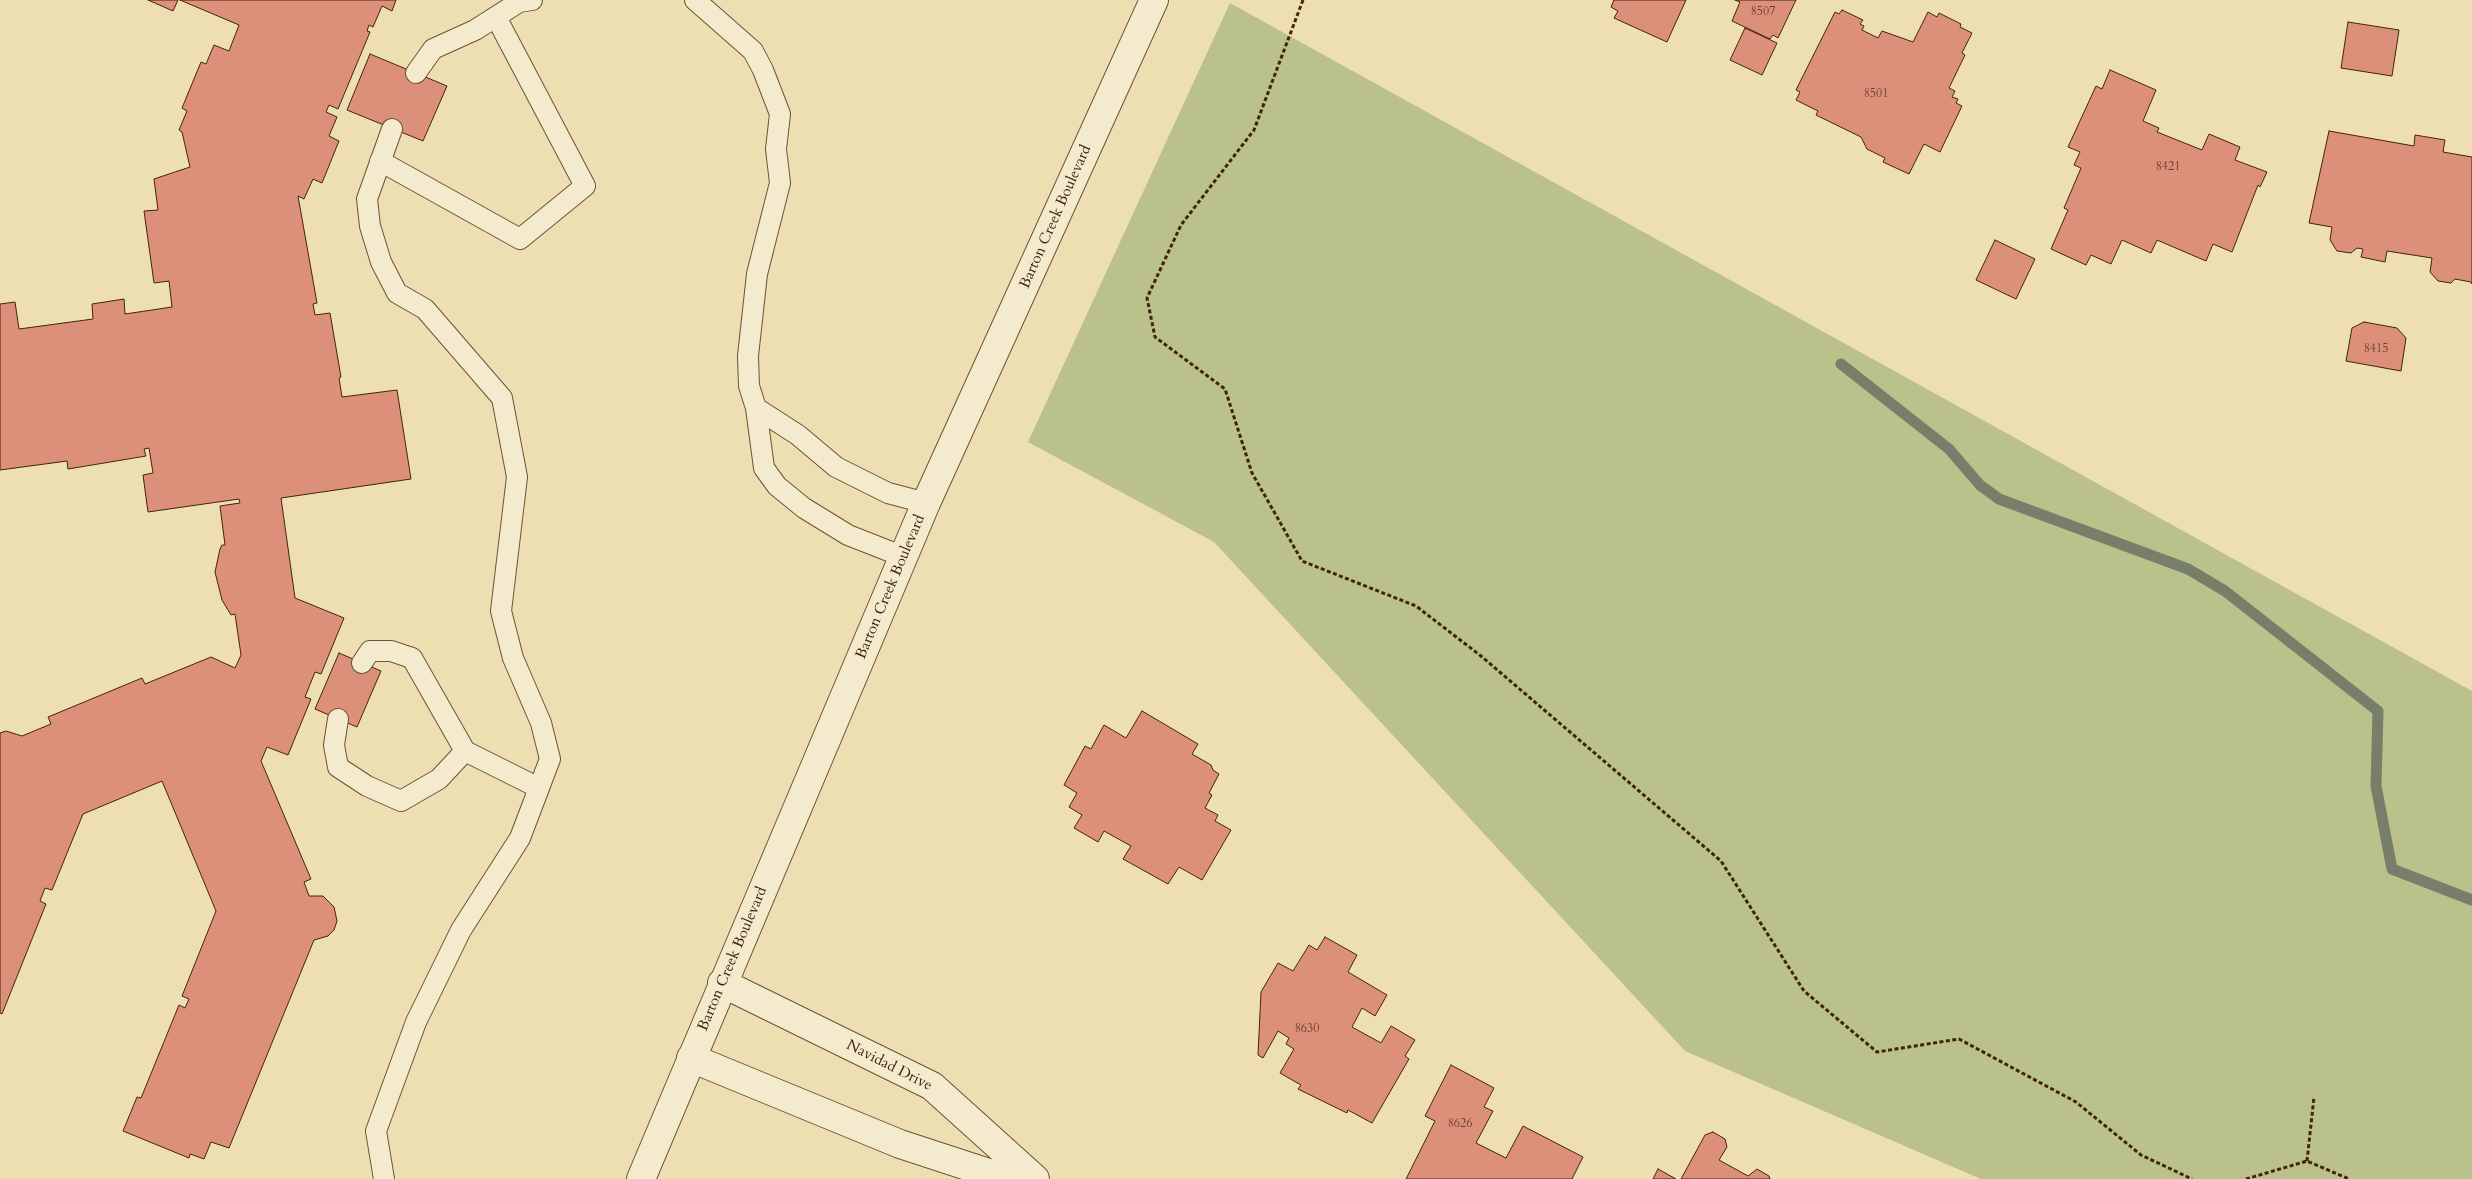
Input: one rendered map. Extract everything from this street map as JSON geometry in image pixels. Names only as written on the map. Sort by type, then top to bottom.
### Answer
[{"type":"street","name":"Barton Creek Boulevard","points":[[641,1179],[722,983],[926,503],[1154,0]]},
{"type":"street","name":"Navidad Drive","points":[[722,983],[932,1086],[1034,1179]]},
{"type":"street","points":[[691,1058],[900,1144],[1007,1179]]},
{"type":"lane","points":[[416,73],[433,49],[476,30],[519,2],[532,0]]},
{"type":"lane","points":[[694,0],[753,51],[763,70],[780,114],[776,149],[780,183],[757,274],[751,310],[748,356],[748,386],[756,408],[764,468],[777,486],[804,508],[848,535],[904,557]]},
{"type":"lane","points":[[380,161],[520,239],[585,186],[496,17]]},
{"type":"lane","points":[[384,1179],[376,1131],[416,1022],[461,930],[520,838],[550,759],[542,723],[514,658],[501,610],[516,477],[502,398],[425,310],[397,293],[380,262],[370,226],[367,199],[392,128]]},
{"type":"lane","points":[[756,408],[798,435],[836,467],[888,493],[926,503]]},
{"type":"lane","points":[[362,663],[370,651],[391,651],[412,658],[465,751],[539,788]]},
{"type":"lane","points":[[338,719],[334,745],[338,767],[367,786],[401,801],[439,779],[465,751]]},
{"type":"path","points":[[1303,0],[1254,130],[1181,225],[1146,298],[1155,337],[1225,389],[1252,473],[1302,561],[1416,606],[1481,656],[1722,861],[1804,991],[1877,1052],[1959,1039],[2076,1102],[2141,1155],[2192,1179]]},
{"type":"path","points":[[2307,1161],[2314,1097]]},
{"type":"path","points":[[2246,1179],[2307,1161],[2349,1179]]},
{"type":"green space","points":[[1230,3],[2472,691],[2472,1179],[1981,1179],[1685,1051],[1214,542],[1028,442]]},
{"type":"building","points":[[148,0],[178,0],[173,11]]},
{"type":"building","points":[[180,0],[396,0],[392,11],[382,6],[373,27],[369,25],[367,31],[370,32],[338,109],[329,105],[326,112],[337,117],[329,136],[339,141],[322,183],[313,179],[304,199],[298,196],[317,303],[313,304],[315,315],[330,313],[341,377],[339,378],[342,397],[397,390],[411,479],[281,498],[295,598],[344,618],[321,674],[315,672],[305,697],[311,699],[288,755],[267,747],[261,761],[311,879],[304,882],[309,896],[323,896],[334,907],[337,921],[334,930],[328,936],[314,940],[229,1148],[211,1142],[204,1159],[190,1154],[189,1158],[123,1131],[137,1097],[141,1098],[179,1005],[185,1008],[189,999],[182,996],[216,911],[162,781],[83,814],[52,890],[45,888],[40,901],[46,904],[2,1014],[0,1013],[0,733],[6,731],[22,736],[51,724],[48,717],[142,678],[145,684],[211,657],[235,668],[241,655],[235,614],[231,615],[222,600],[215,572],[220,549],[222,545],[225,545],[220,506],[240,503],[239,499],[148,512],[143,475],[153,473],[149,448],[144,449],[146,456],[68,469],[67,461],[0,470],[0,304],[15,302],[19,329],[93,319],[92,304],[124,299],[125,314],[172,307],[169,281],[154,283],[144,211],[158,210],[154,179],[190,167],[182,132],[179,130],[187,111],[182,108],[201,62],[206,64],[214,45],[229,51],[239,25]]},
{"type":"building","points":[[1614,0],[1686,0],[1667,42],[1614,18],[1618,11],[1611,7]]},
{"type":"building","points":[[1735,0],[1796,0],[1778,38],[1773,35],[1770,39],[1732,21],[1740,2]]},
{"type":"building","points":[[1842,10],[1863,20],[1860,24],[1864,26],[1862,30],[1878,38],[1882,31],[1913,42],[1928,12],[1937,17],[1939,13],[1961,24],[1960,27],[1972,33],[1962,53],[1965,55],[1949,88],[1955,91],[1952,97],[1958,99],[1956,103],[1962,106],[1940,152],[1924,144],[1909,174],[1883,162],[1885,158],[1867,149],[1861,137],[1816,115],[1818,111],[1796,100],[1800,92],[1796,90],[1835,12],[1839,14]]},
{"type":"building","points":[[2348,22],[2399,30],[2392,76],[2341,68]]},
{"type":"building","points":[[1745,28],[1777,43],[1762,75],[1730,60]]},
{"type":"building","points":[[370,54],[447,86],[423,141],[347,110]]},
{"type":"building","points":[[2110,70],[2156,90],[2143,121],[2159,128],[2157,132],[2202,150],[2209,134],[2240,147],[2235,160],[2267,172],[2260,187],[2258,185],[2232,252],[2213,244],[2206,261],[2157,240],[2151,253],[2122,240],[2111,264],[2091,255],[2086,265],[2051,249],[2068,210],[2064,208],[2081,168],[2074,165],[2080,152],[2068,147],[2096,86],[2102,89]]},
{"type":"building","points":[[2329,131],[2414,146],[2415,135],[2445,140],[2443,152],[2472,157],[2472,284],[2471,282],[2455,279],[2451,283],[2438,281],[2430,272],[2432,258],[2387,251],[2385,262],[2361,257],[2363,249],[2357,248],[2351,253],[2337,251],[2330,240],[2332,227],[2309,223]]},
{"type":"building","points":[[1995,240],[2035,259],[2016,299],[1976,280]]},
{"type":"building","points":[[2364,322],[2397,328],[2406,338],[2401,371],[2346,361],[2352,328]]},
{"type":"building","points":[[339,653],[381,671],[357,727],[315,709]]},
{"type":"building","points":[[1142,711],[1198,744],[1192,754],[1211,765],[1213,770],[1219,774],[1209,793],[1212,795],[1205,808],[1218,815],[1215,821],[1231,830],[1202,880],[1179,867],[1168,884],[1123,859],[1131,846],[1104,831],[1098,842],[1074,828],[1082,815],[1069,807],[1077,793],[1064,785],[1085,746],[1091,749],[1104,725],[1126,738]]},
{"type":"building","points":[[1325,937],[1357,955],[1348,972],[1387,995],[1375,1016],[1362,1008],[1352,1027],[1381,1043],[1391,1026],[1415,1040],[1405,1056],[1409,1059],[1372,1123],[1348,1110],[1347,1113],[1298,1089],[1301,1085],[1280,1073],[1294,1049],[1286,1044],[1289,1038],[1278,1031],[1263,1058],[1258,1055],[1261,992],[1278,963],[1293,971],[1309,945],[1317,950]]},
{"type":"building","points":[[1451,1065],[1494,1088],[1484,1107],[1493,1111],[1476,1143],[1506,1158],[1523,1126],[1583,1157],[1572,1179],[1406,1179],[1435,1121],[1425,1116]]},
{"type":"building","points":[[1713,1132],[1725,1139],[1727,1147],[1719,1160],[1748,1176],[1757,1169],[1769,1176],[1770,1179],[1681,1179],[1705,1135]]},
{"type":"building","points":[[1658,1169],[1676,1179],[1653,1179]]},
{"type":"waterway","points":[[1841,364],[1949,449],[1980,485],[1999,499],[2188,569],[2225,591],[2378,711],[2376,786],[2392,869],[2472,900]]}]
